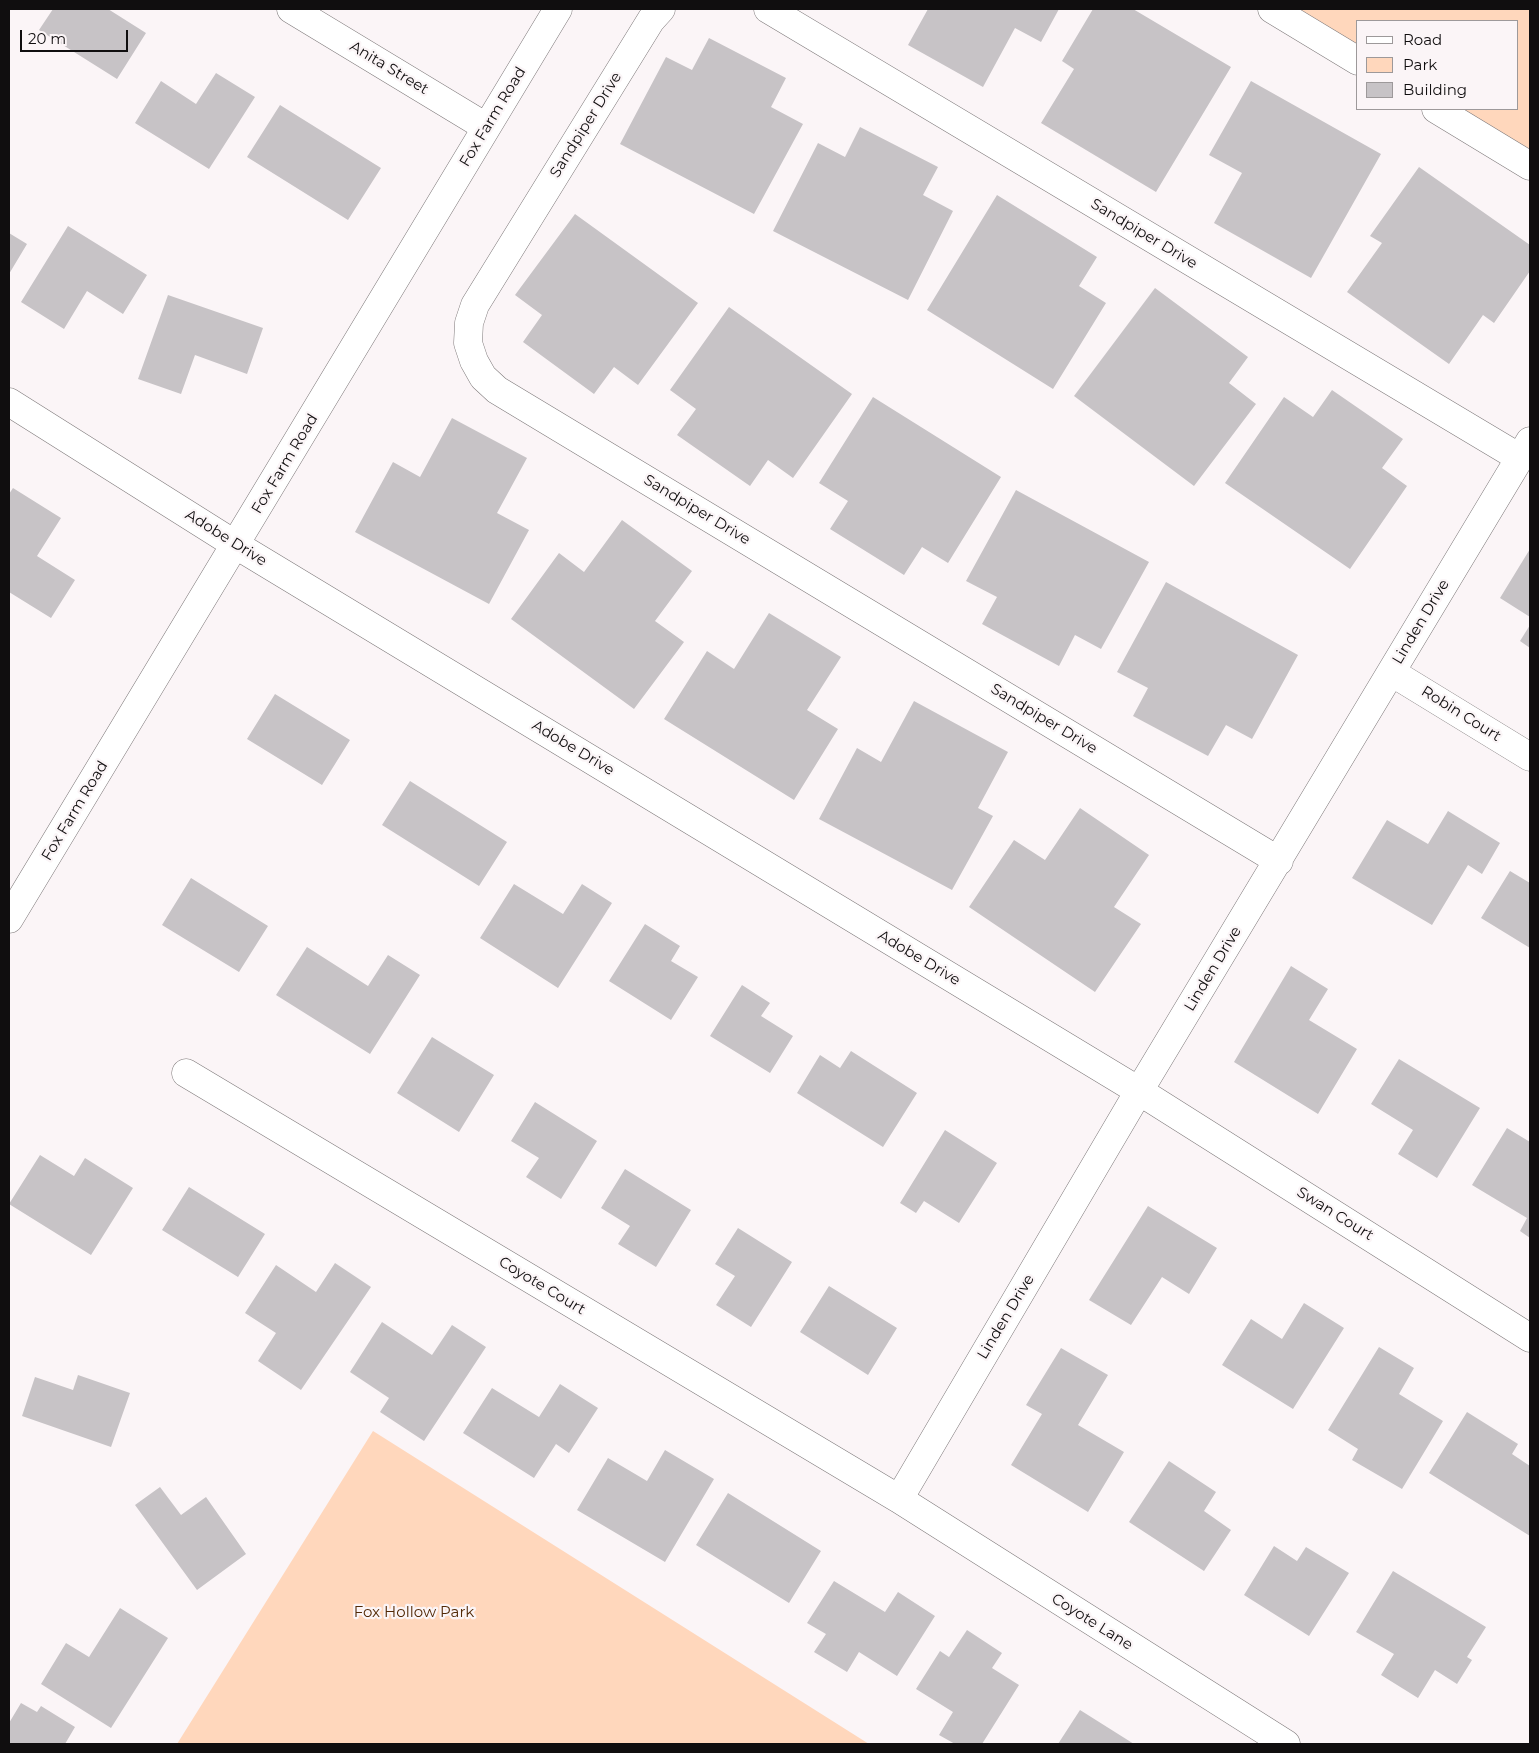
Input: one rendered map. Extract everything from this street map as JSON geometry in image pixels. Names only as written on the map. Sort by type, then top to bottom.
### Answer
[{"type":"street","name":"Anita Street","points":[[291,9],[486,127]]},
{"type":"street","name":"Fox Farm Road","points":[[9,919],[558,9]]},
{"type":"street","name":"Sandpiper Drive","points":[[661,9],[651,20],[475,305],[469,323],[468,343],[474,361],[483,377],[498,390],[1279,861]]},
{"type":"street","name":"Sandpiper Drive","points":[[768,9],[1525,450]]},
{"type":"street","points":[[1272,9],[1356,60]]},
{"type":"street","points":[[1438,110],[1530,166]]},
{"type":"street","name":"Adobe Drive","points":[[9,402],[236,545],[1139,1091]]},
{"type":"street","name":"Linden Drive","points":[[898,1499],[1139,1091],[1525,450]]},
{"type":"street","name":"Robin Court","points":[[1391,672],[1530,757]]},
{"type":"street","name":"Coyote Court","points":[[186,1072],[898,1499]]},
{"type":"street","name":"Swan Court","points":[[1139,1091],[1530,1338]]},
{"type":"street","name":"Coyote Lane","points":[[898,1499],[1286,1744]]},
{"type":"green space","points":[[1272,9],[1530,9],[1530,166],[1438,110],[1519,110],[1519,20],[1356,20],[1356,60]]},
{"type":"green space","name":"Fox Hollow Park","points":[[373,1431],[869,1744],[177,1744]]},
{"type":"building","points":[[53,9],[108,9],[146,33],[117,79],[39,30]]},
{"type":"building","points":[[928,9],[1059,9],[1041,42],[1015,28],[983,87],[908,45]]},
{"type":"building","points":[[1093,9],[1133,9],[1231,67],[1156,192],[1041,123],[1074,69],[1062,61]]},
{"type":"building","points":[[709,38],[786,78],[771,107],[803,124],[754,214],[620,144],[666,57],[692,70]]},
{"type":"building","points":[[216,73],[255,97],[209,169],[135,123],[161,81],[196,104]]},
{"type":"building","points":[[1251,81],[1381,154],[1311,278],[1214,223],[1242,173],[1209,155]]},
{"type":"building","points":[[280,105],[381,168],[348,220],[247,157]]},
{"type":"building","points":[[860,127],[938,167],[923,195],[953,211],[908,300],[773,231],[818,143],[845,157]]},
{"type":"building","points":[[1419,167],[1530,245],[1530,271],[1494,323],[1483,315],[1449,364],[1347,292],[1382,243],[1370,236]]},
{"type":"building","points":[[997,195],[1097,257],[1079,286],[1106,303],[1053,389],[927,310]]},
{"type":"building","points":[[575,214],[698,303],[638,385],[614,367],[594,394],[523,342],[542,315],[515,295]]},
{"type":"building","points":[[68,226],[147,275],[123,314],[87,291],[64,329],[21,302]]},
{"type":"building","points":[[9,233],[27,244],[9,274]]},
{"type":"building","points":[[1155,288],[1248,357],[1229,383],[1256,404],[1194,486],[1074,396]]},
{"type":"building","points":[[168,295],[263,328],[247,374],[195,355],[181,394],[138,379]]},
{"type":"building","points":[[729,307],[852,394],[793,478],[768,460],[750,486],[677,435],[696,409],[670,390]]},
{"type":"building","points":[[1332,390],[1403,439],[1382,468],[1407,486],[1350,569],[1225,483],[1284,397],[1313,417]]},
{"type":"building","points":[[873,397],[1001,477],[948,563],[922,547],[904,575],[830,529],[848,501],[819,483]]},
{"type":"building","points":[[452,418],[527,458],[497,513],[529,530],[489,604],[355,532],[393,462],[420,477]]},
{"type":"building","points":[[13,488],[61,518],[37,556],[75,580],[51,618],[9,592],[9,494]]},
{"type":"building","points":[[1016,490],[1149,562],[1101,649],[1075,635],[1059,666],[982,624],[997,597],[966,581]]},
{"type":"building","points":[[622,520],[692,571],[655,621],[684,642],[634,709],[511,619],[559,553],[584,572]]},
{"type":"building","points":[[1530,549],[1530,617],[1500,598]]},
{"type":"building","points":[[1166,582],[1298,655],[1252,739],[1226,725],[1208,756],[1133,716],[1148,688],[1117,672]]},
{"type":"building","points":[[769,613],[841,657],[807,710],[838,729],[794,800],[664,719],[707,651],[734,669]]},
{"type":"building","points":[[1530,625],[1530,648],[1520,641]]},
{"type":"building","points":[[275,694],[350,740],[322,785],[247,739]]},
{"type":"building","points":[[914,701],[1008,752],[978,808],[993,816],[952,890],[819,819],[857,748],[881,762]]},
{"type":"building","points":[[410,781],[507,842],[479,886],[382,825]]},
{"type":"building","points":[[1080,808],[1149,855],[1114,907],[1141,924],[1095,992],[969,907],[1014,840],[1045,860]]},
{"type":"building","points":[[1448,811],[1500,843],[1482,874],[1468,865],[1432,925],[1352,878],[1387,820],[1428,844]]},
{"type":"building","points":[[1510,871],[1530,883],[1530,948],[1481,918]]},
{"type":"building","points":[[191,878],[268,926],[239,972],[162,925]]},
{"type":"building","points":[[514,884],[563,914],[582,884],[612,903],[558,988],[480,938]]},
{"type":"building","points":[[645,924],[680,946],[671,961],[698,977],[671,1020],[609,981]]},
{"type":"building","points":[[307,947],[368,986],[388,955],[420,975],[370,1054],[276,995]]},
{"type":"building","points":[[1291,966],[1328,989],[1309,1020],[1357,1049],[1318,1114],[1234,1062]]},
{"type":"building","points":[[742,985],[770,1003],[761,1016],[793,1036],[770,1073],[710,1036]]},
{"type":"building","points":[[432,1037],[494,1075],[459,1132],[397,1093]]},
{"type":"building","points":[[851,1051],[917,1093],[883,1147],[797,1093],[820,1055],[840,1068]]},
{"type":"building","points":[[1399,1059],[1480,1108],[1437,1178],[1398,1154],[1413,1130],[1371,1104]]},
{"type":"building","points":[[535,1102],[597,1141],[561,1199],[526,1177],[539,1158],[511,1141]]},
{"type":"building","points":[[1507,1128],[1530,1142],[1530,1238],[1520,1231],[1527,1218],[1472,1185]]},
{"type":"building","points":[[945,1130],[997,1163],[959,1223],[924,1201],[916,1213],[900,1203]]},
{"type":"building","points":[[40,1155],[74,1176],[85,1158],[133,1188],[91,1255],[9,1204]]},
{"type":"building","points":[[625,1169],[691,1210],[656,1267],[618,1244],[630,1226],[601,1208]]},
{"type":"building","points":[[189,1187],[265,1234],[238,1277],[162,1230]]},
{"type":"building","points":[[1148,1206],[1217,1248],[1189,1294],[1162,1277],[1131,1325],[1089,1300]]},
{"type":"building","points":[[738,1228],[792,1262],[751,1327],[716,1305],[735,1276],[715,1264]]},
{"type":"building","points":[[335,1263],[371,1287],[301,1390],[258,1361],[276,1333],[245,1313],[276,1265],[316,1292]]},
{"type":"building","points":[[829,1286],[897,1328],[868,1375],[800,1332]]},
{"type":"building","points":[[1304,1303],[1344,1328],[1293,1409],[1222,1365],[1251,1319],[1282,1339]]},
{"type":"building","points":[[382,1322],[432,1355],[452,1325],[486,1347],[424,1441],[380,1412],[389,1398],[350,1372]]},
{"type":"building","points":[[1379,1347],[1414,1368],[1399,1394],[1443,1421],[1402,1489],[1352,1460],[1358,1449],[1328,1430]]},
{"type":"building","points":[[1061,1348],[1108,1375],[1078,1425],[1124,1452],[1088,1512],[1011,1465],[1042,1414],[1026,1405]]},
{"type":"building","points":[[78,1375],[130,1393],[111,1447],[22,1416],[35,1377],[73,1390]]},
{"type":"building","points":[[560,1384],[598,1408],[569,1453],[556,1444],[534,1478],[463,1433],[492,1388],[539,1417]]},
{"type":"building","points":[[1467,1412],[1518,1444],[1512,1454],[1530,1466],[1530,1536],[1429,1473]]},
{"type":"building","points":[[665,1450],[714,1479],[665,1562],[577,1510],[608,1458],[647,1481]]},
{"type":"building","points":[[1169,1461],[1216,1492],[1204,1511],[1231,1530],[1204,1571],[1129,1522]]},
{"type":"building","points":[[160,1487],[181,1515],[206,1497],[246,1554],[197,1590],[135,1505]]},
{"type":"building","points":[[728,1493],[821,1551],[789,1603],[696,1545]]},
{"type":"building","points":[[1274,1546],[1297,1561],[1306,1547],[1349,1573],[1309,1636],[1244,1595]]},
{"type":"building","points":[[1393,1571],[1486,1627],[1467,1657],[1472,1660],[1457,1684],[1435,1670],[1418,1698],[1381,1675],[1394,1654],[1356,1632]]},
{"type":"building","points":[[834,1581],[885,1612],[898,1592],[935,1616],[897,1676],[859,1652],[847,1672],[814,1652],[826,1634],[807,1623]]},
{"type":"building","points":[[120,1608],[168,1638],[111,1728],[41,1684],[66,1643],[89,1657]]},
{"type":"building","points":[[967,1630],[1002,1653],[992,1668],[1019,1685],[982,1744],[955,1744],[939,1735],[953,1712],[916,1689],[940,1651],[949,1657]]},
{"type":"building","points":[[21,1703],[37,1712],[41,1706],[75,1727],[65,1744],[9,1744],[9,1723]]},
{"type":"building","points":[[1080,1710],[1134,1744],[1058,1744]]}]
